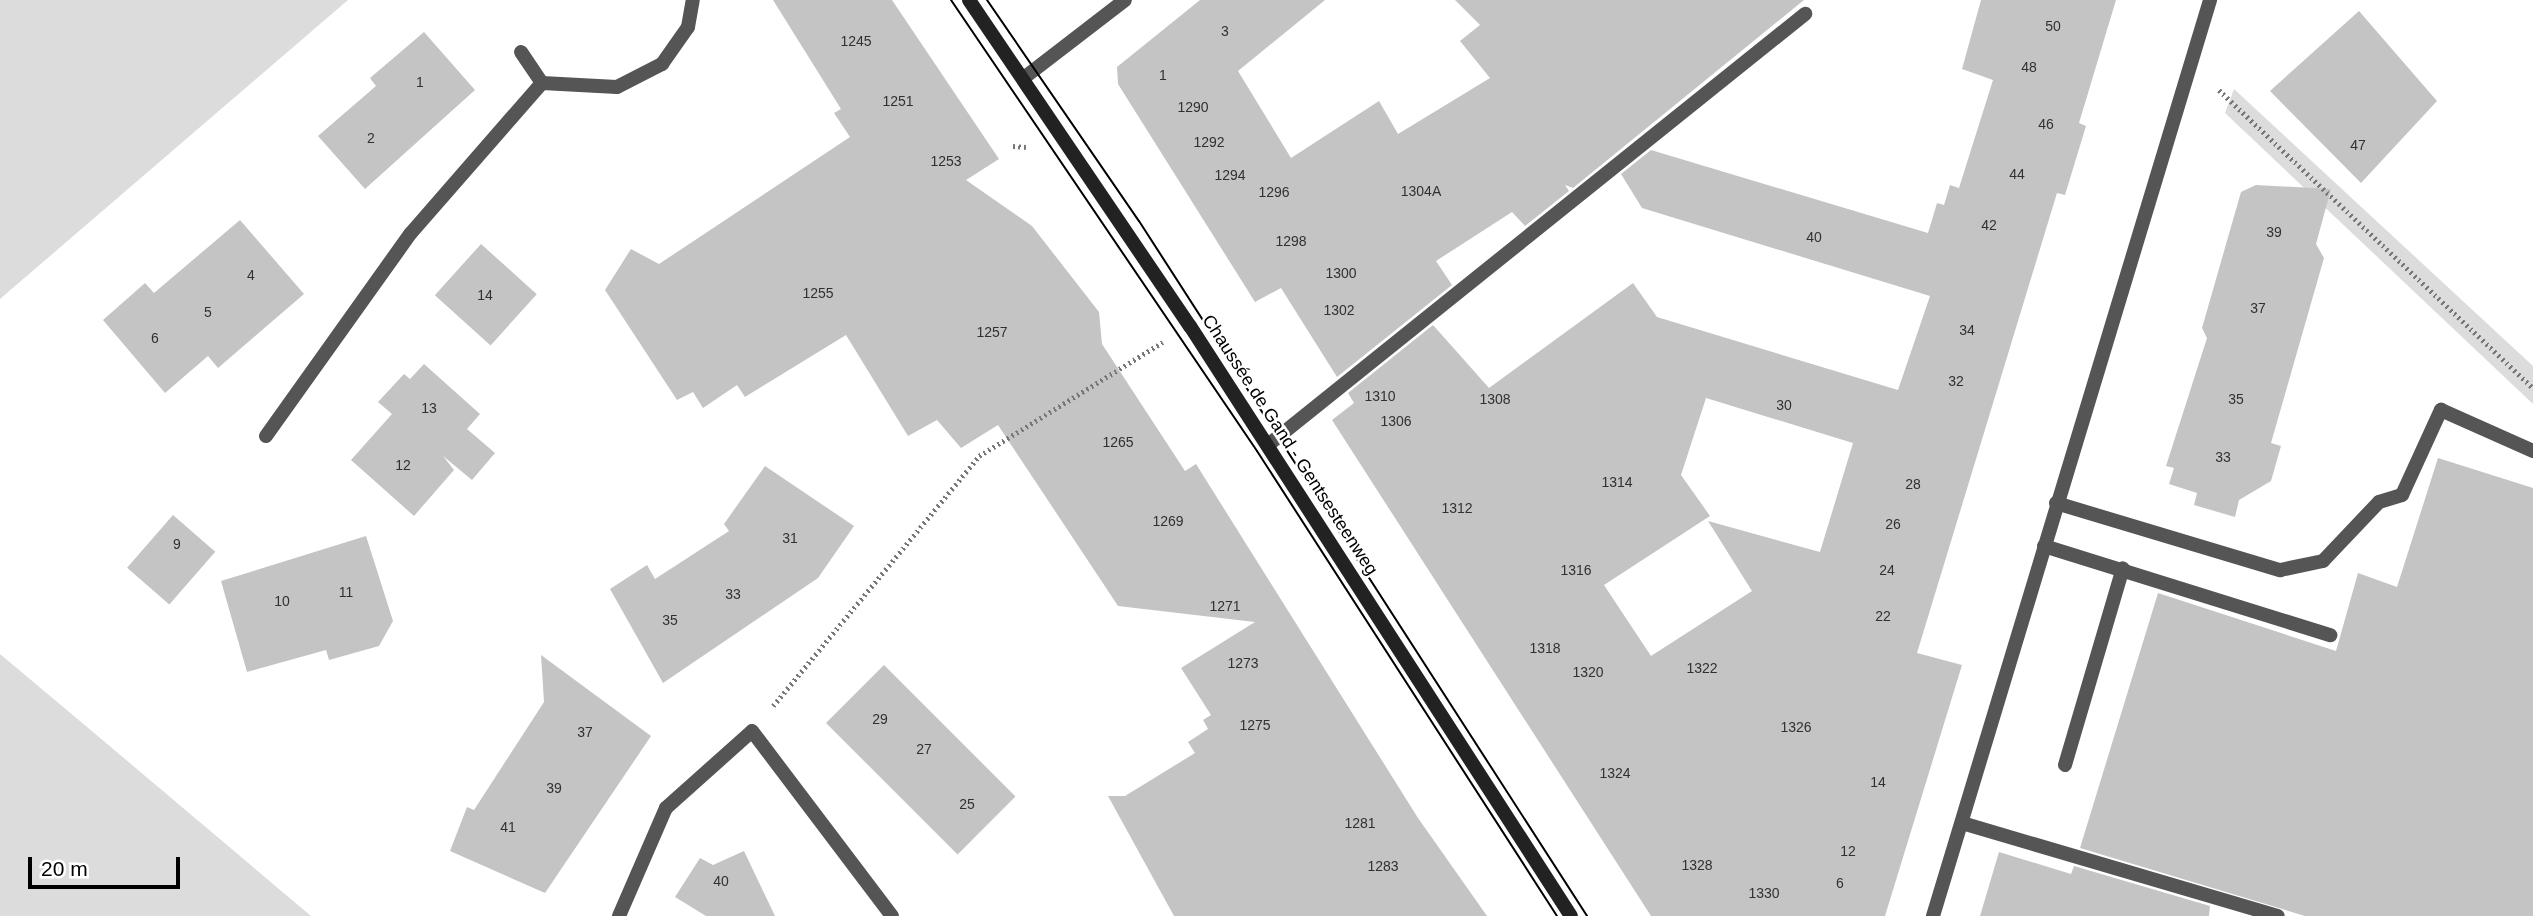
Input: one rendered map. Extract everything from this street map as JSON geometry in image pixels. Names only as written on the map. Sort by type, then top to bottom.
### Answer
[{"type":"main road","name":"Chaussée de Gand - Gentsesteenweg","points":[[969,0],[1025,77],[1190,326],[1571,916]]},
{"type":"street","points":[[542,83],[617,87],[662,64],[688,27],[693,0]]},
{"type":"street","points":[[1025,77],[1125,0]]},
{"type":"street","points":[[1933,916],[2210,0]]},
{"type":"street","points":[[1268,445],[1805,14]]},
{"type":"street","points":[[521,52],[542,83]]},
{"type":"street","points":[[266,436],[411,233],[542,83]]},
{"type":"street","points":[[2056,503],[2280,570],[2323,561],[2379,502],[2402,495],[2441,410],[2533,451]]},
{"type":"street","points":[[2044,545],[2330,635]]},
{"type":"street","points":[[2065,765],[2123,568]]},
{"type":"street","points":[[619,916],[666,808],[752,732],[892,916]]},
{"type":"street","points":[[1962,823],[2278,916]]},
{"type":"path","points":[[2190,66],[2533,388]]},
{"type":"path","points":[[752,732],[979,456],[1190,326]]},
{"type":"shaded area","points":[[0,0],[348,0],[0,299]]},
{"type":"shaded area","points":[[2234,89],[2533,366],[2533,404],[2225,113]]},
{"type":"shaded area","points":[[0,654],[93,732],[311,916],[0,916]]},
{"type":"building","points":[[773,0],[892,0],[999,159],[966,180],[1032,226],[1099,312],[1102,344],[1185,471],[1196,464],[1418,818],[1487,916],[1174,916],[1108,796],[1125,796],[1195,753],[1188,742],[1208,729],[1203,720],[1211,715],[1181,668],[1255,622],[1118,606],[998,425],[961,448],[937,420],[908,436],[846,335],[745,397],[737,385],[703,408],[693,392],[677,400],[605,290],[631,249],[659,264],[850,137],[834,113],[841,109]]},
{"type":"building","points":[[1200,0],[1325,0],[1238,71],[1291,158],[1379,101],[1398,134],[1490,78],[1460,41],[1480,25],[1455,0],[1804,0],[1573,188],[1565,185],[1569,191],[1525,226],[1512,212],[1436,261],[1452,285],[1337,377],[1281,288],[1255,302],[1118,84],[1117,67]]},
{"type":"building","points":[[1981,0],[2116,0],[2079,123],[2086,126],[2065,195],[2057,193],[1917,653],[1962,665],[1885,916],[1651,916],[1332,420],[1354,403],[1348,393],[1433,325],[1489,388],[1633,283],[1657,317],[1898,390],[1930,296],[1642,208],[1621,174],[1651,150],[1928,233],[1937,203],[1944,205],[1950,185],[1959,188],[1993,80],[1962,69]],"holes":[[[1706,398],[1853,443],[1820,552],[1708,521],[1752,591],[1651,656],[1604,585],[1710,516],[1681,475]]]},
{"type":"building","points":[[2359,11],[2437,101],[2361,183],[2270,91]]},
{"type":"building","points":[[424,32],[475,90],[365,189],[318,136],[376,86],[370,78]]},
{"type":"building","points":[[2256,185],[2331,189],[2316,244],[2324,258],[2271,443],[2281,446],[2271,481],[2239,500],[2235,517],[2194,505],[2197,493],[2169,484],[2174,468],[2166,466],[2207,338],[2202,328],[2241,192]]},
{"type":"building","points":[[240,220],[304,294],[218,368],[208,356],[165,393],[103,320],[145,283],[154,293]]},
{"type":"building","points":[[481,244],[537,294],[491,345],[435,295]]},
{"type":"building","points":[[424,364],[480,414],[467,429],[495,453],[472,480],[443,456],[454,470],[414,516],[351,460],[392,414],[378,402],[404,374],[410,379]]},
{"type":"building","points":[[2438,458],[2533,488],[2533,916],[2305,916],[2080,848],[2158,593],[2336,651],[2358,573],[2397,587]]},
{"type":"building","points":[[765,466],[854,526],[818,578],[663,683],[610,589],[647,565],[655,579],[729,531],[724,524]]},
{"type":"building","points":[[173,515],[215,552],[169,605],[127,568]]},
{"type":"building","points":[[366,536],[393,621],[379,646],[329,660],[326,650],[247,672],[221,581]]},
{"type":"building","points":[[541,655],[651,736],[545,893],[450,851],[467,807],[474,810],[544,702]]},
{"type":"building","points":[[884,665],[1016,797],[958,855],[826,723]]},
{"type":"building","points":[[744,851],[775,916],[706,916],[675,897],[700,858],[713,865]]},
{"type":"building","points":[[1999,852],[2071,874],[2074,866],[2210,906],[2209,916],[1980,916]]},
{"type":"tram line","points":[[951,0],[1257,451],[1557,916]]},
{"type":"tram line","points":[[987,0],[1139,221],[1587,916]]}]
